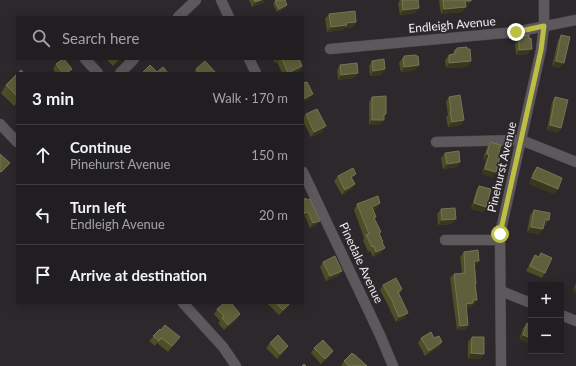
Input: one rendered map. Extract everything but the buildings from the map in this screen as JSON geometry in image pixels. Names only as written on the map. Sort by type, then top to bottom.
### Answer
[{"type":"street","points":[[179,16],[196,0]]},
{"type":"street","points":[[221,0],[229,16]]},
{"type":"street","name":"Pinehurst Avenue","points":[[501,366],[500,240],[541,50],[544,26],[544,0]]},
{"type":"street","name":"Endleigh Avenue","points":[[330,49],[516,32],[576,20]]},
{"type":"street","points":[[85,60],[97,72]]},
{"type":"street","points":[[121,72],[133,60]]},
{"type":"street","points":[[250,60],[256,72]]},
{"type":"street","points":[[0,124],[16,141]]},
{"type":"street","points":[[436,142],[521,140],[576,162]]},
{"type":"street","name":"Pinedale Avenue","points":[[304,174],[377,328],[393,366]]},
{"type":"street","points":[[445,240],[500,240]]},
{"type":"street","points":[[501,291],[528,302]]},
{"type":"street","points":[[184,304],[223,347],[236,366]]},
{"type":"street","points":[[564,316],[576,321]]},
{"type":"route","points":[[500,234],[541,50],[544,26],[516,32]]}]
